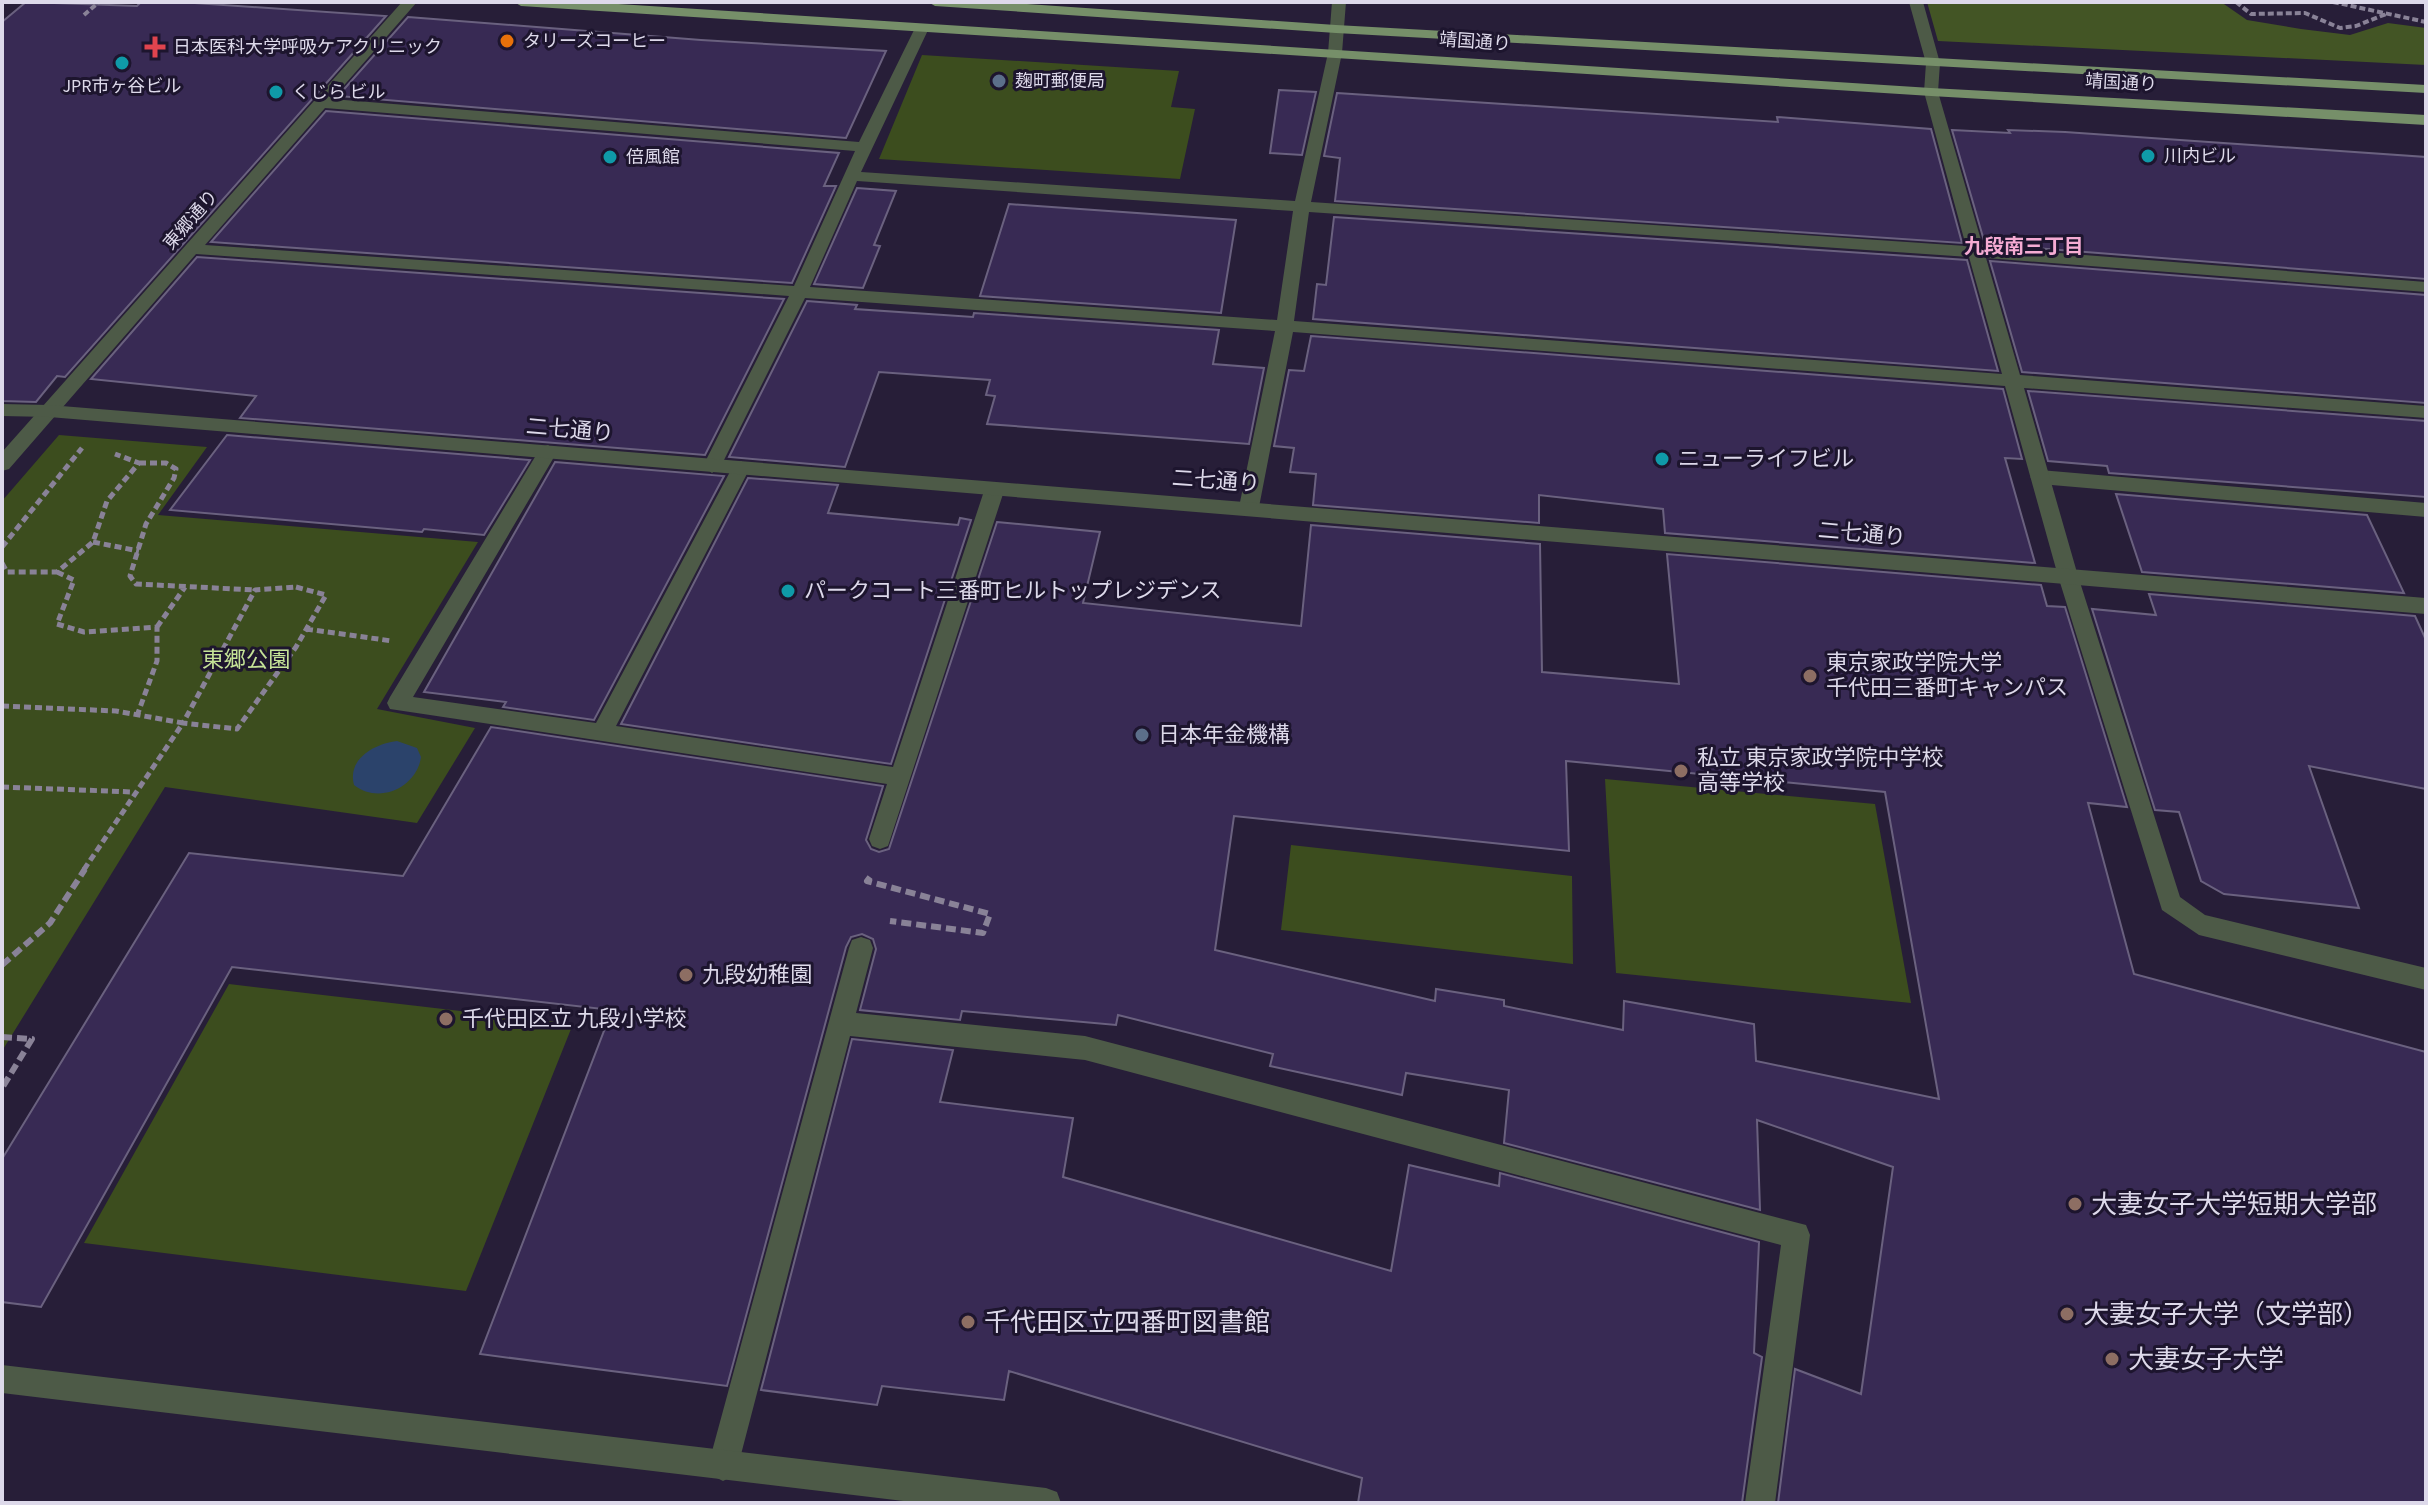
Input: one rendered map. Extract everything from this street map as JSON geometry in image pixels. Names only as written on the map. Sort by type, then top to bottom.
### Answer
[{"type":"main road","name":"靖国通り","points":[[521,2],[1931,92],[2426,120]]},
{"type":"main road","name":"靖国通り","points":[[935,2],[1336,29],[2426,89]]},
{"type":"street","name":"東郷通り","points":[[2,464],[410,2]]},
{"type":"street","points":[[1249,507],[1285,326],[1302,206],[1335,53],[1339,2]]},
{"type":"street","points":[[1916,2],[1933,63],[1931,92],[1976,252],[2068,576],[2170,903],[2199,924],[2426,979]]},
{"type":"street","points":[[712,466],[800,291],[864,147],[922,28]]},
{"type":"street","points":[[320,103],[864,147]]},
{"type":"street","points":[[851,176],[1976,252],[2426,287]]},
{"type":"street","points":[[192,249],[1285,326],[2426,412]]},
{"type":"street","name":"二七通り","points":[[2,410],[49,411],[1249,507],[2426,606]]},
{"type":"street","points":[[548,452],[398,703],[901,777]]},
{"type":"street","points":[[601,734],[741,468]]},
{"type":"street","points":[[2040,477],[2426,510]]},
{"type":"street","points":[[880,839],[995,488]]},
{"type":"street","points":[[723,1466],[861,948]]},
{"type":"street","points":[[841,1023],[1085,1048],[1796,1235],[1760,1503]]},
{"type":"street","points":[[2,1379],[1046,1503]]},
{"type":"path","points":[[84,15],[99,2]]},
{"type":"path","points":[[2236,2],[2247,13],[2258,16],[2305,13],[2346,29],[2386,14]]},
{"type":"path","points":[[2333,2],[2426,22]]},
{"type":"path","points":[[2,547],[83,447],[97,449]]},
{"type":"path","points":[[2,706],[85,707],[237,729],[326,595],[296,587],[255,590],[136,584],[130,576],[146,524],[174,478],[176,469],[166,463],[139,463],[111,452]]},
{"type":"path","points":[[57,572],[93,542],[107,501],[139,463]]},
{"type":"path","points":[[93,542],[139,551]]},
{"type":"path","points":[[2,563],[7,572],[57,572],[74,580],[57,624],[84,632],[157,627]]},
{"type":"path","points":[[138,713],[158,669],[160,647],[157,627],[186,586]]},
{"type":"path","points":[[2,965],[50,923],[134,792],[183,723],[197,689],[255,590]]},
{"type":"path","points":[[306,629],[434,644]]},
{"type":"path","points":[[2,787],[134,792]]},
{"type":"path","points":[[872,872],[867,881],[990,914],[983,933],[889,921]]},
{"type":"path","points":[[2,1037],[32,1039],[2,1088]]},
{"type":"green space","points":[[1927,2],[2221,2],[2247,20],[2350,35],[2388,23],[2426,28],[2426,65],[1938,41]]},
{"type":"green space","points":[[922,55],[1179,71],[1171,107],[1195,109],[1180,179],[879,159]]},
{"type":"green space","name":"東郷公園","points":[[59,435],[207,447],[158,515],[478,542],[377,709],[475,728],[417,823],[165,787],[2,1051],[2,501]]},
{"type":"green space","points":[[1605,779],[1875,804],[1911,1003],[1616,973]]},
{"type":"green space","points":[[1291,845],[1572,876],[1573,964],[1281,930]]},
{"type":"green space","points":[[229,984],[573,1024],[466,1291],[84,1243]]},
{"type":"water","points":[[397,741],[417,748],[421,757],[412,777],[395,790],[385,793],[364,791],[354,785],[353,776],[358,760],[371,749]]},
{"type":"building","points":[[26,2],[137,6],[141,2],[180,2],[386,16],[65,377],[57,376],[36,402],[2,401],[2,22]]},
{"type":"building","points":[[408,17],[886,51],[846,138],[338,96]]},
{"type":"building","points":[[1279,90],[1316,92],[1302,155],[1270,153]]},
{"type":"building","points":[[1337,93],[1778,122],[1777,117],[1931,129],[1962,243],[1335,201],[1340,158],[1324,156]]},
{"type":"building","points":[[326,111],[839,153],[824,186],[836,186],[792,283],[211,242]]},
{"type":"building","points":[[1952,130],[2065,132],[2426,157],[2426,279],[1985,244]]},
{"type":"building","points":[[857,188],[896,191],[874,245],[880,246],[863,288],[814,284]]},
{"type":"building","points":[[1009,204],[1236,220],[1221,313],[980,296]]},
{"type":"building","points":[[1334,217],[1967,260],[1998,371],[1313,319],[1317,284],[1326,285]]},
{"type":"building","points":[[197,257],[784,299],[705,455],[240,418],[256,396],[91,379]]},
{"type":"building","points":[[1990,261],[2426,295],[2426,403],[2022,372]]},
{"type":"building","points":[[807,301],[857,305],[855,309],[973,317],[974,313],[1219,330],[1213,364],[1264,368],[1249,444],[987,424],[995,396],[986,395],[990,380],[879,372],[845,467],[729,457]]},
{"type":"building","points":[[1311,336],[2003,389],[2022,459],[2005,458],[2035,563],[1665,533],[1663,509],[1539,495],[1539,523],[1313,505],[1316,474],[1290,472],[1294,448],[1274,446],[1289,370],[1304,371]]},
{"type":"building","points":[[2028,391],[2426,421],[2426,497],[2109,473],[2107,466],[2048,461]]},
{"type":"building","points":[[227,435],[530,460],[484,535],[170,510]]},
{"type":"building","points":[[555,462],[724,476],[594,720],[503,707],[506,702],[424,692]]},
{"type":"building","points":[[748,478],[838,485],[828,513],[958,525],[960,518],[971,520],[891,764],[621,724]]},
{"type":"building","points":[[2116,494],[2367,515],[2404,593],[2142,572]]},
{"type":"building","points":[[997,522],[1100,532],[1083,603],[1301,626],[1311,525],[1540,544],[1542,672],[1679,684],[1667,554],[2041,585],[2047,606],[2065,607],[2127,807],[2088,803],[2134,974],[2426,1052],[2426,1503],[1778,1503],[1795,1369],[1861,1394],[1893,1167],[1757,1120],[1760,1210],[1504,1143],[1509,1090],[1406,1073],[1402,1095],[1270,1066],[1273,1054],[1118,1015],[1116,1025],[962,1011],[960,1020],[860,1010],[876,949],[873,939],[862,934],[851,937],[846,947],[727,1386],[480,1354],[612,1010],[232,967],[41,1307],[2,1302],[2,1159],[189,853],[403,876],[491,727],[883,786],[866,840],[871,849],[879,852],[889,849]],"holes":[[[1566,761],[1885,792],[1939,1099],[1756,1061],[1754,1024],[1624,1001],[1623,1030],[1504,1006],[1504,1000],[1436,989],[1435,1001],[1215,950],[1234,816],[1569,851]]]},
{"type":"building","points":[[2149,594],[2415,616],[2426,640],[2426,789],[2309,766],[2359,908],[2224,894],[2201,881],[2179,812],[2155,810],[2092,609],[2156,615]]},
{"type":"building","points":[[852,1039],[953,1050],[940,1102],[1073,1118],[1063,1177],[1391,1271],[1409,1165],[1499,1186],[1500,1173],[1759,1242],[1754,1353],[1762,1357],[1742,1503],[1358,1503],[1362,1478],[1009,1371],[1004,1400],[882,1386],[877,1405],[761,1390]]},
{"type":"place","name":"タリーズコーヒー","points":[[507,41]]},
{"type":"place","name":"日本医科大学呼吸ケアクリニック","points":[[155,47]]},
{"type":"place","name":"JPR市ヶ谷ビル","points":[[122,63]]},
{"type":"place","name":"麹町郵便局","points":[[999,81]]},
{"type":"place","name":"くじら ビル","points":[[276,92]]},
{"type":"place","name":"川内ビル","points":[[2148,156]]},
{"type":"place","name":"倍風館","points":[[610,157]]},
{"type":"place","name":"ニューライフビル","points":[[1662,459]]},
{"type":"place","name":"パークコート三番町ヒルトップレジデンス","points":[[788,591]]},
{"type":"place","name":"東京家政学院大学 千代田三番町キャンパス","points":[[1810,676]]},
{"type":"place","name":"日本年金機構","points":[[1142,735]]},
{"type":"place","name":"私立 東京家政学院中学校 高等学校","points":[[1681,771]]},
{"type":"place","name":"九段幼稚園","points":[[686,975]]},
{"type":"place","name":"千代田区立 九段小学校","points":[[446,1019]]},
{"type":"place","name":"大妻女子大学短期大学部","points":[[2075,1204]]},
{"type":"place","name":"大妻女子大学（文学部）","points":[[2067,1314]]},
{"type":"place","name":"千代田区立四番町図書館","points":[[968,1322]]},
{"type":"place","name":"大妻女子大学","points":[[2112,1359]]},
{"type":"district","name":"九段南三丁目","points":[[2024,247]]}]
